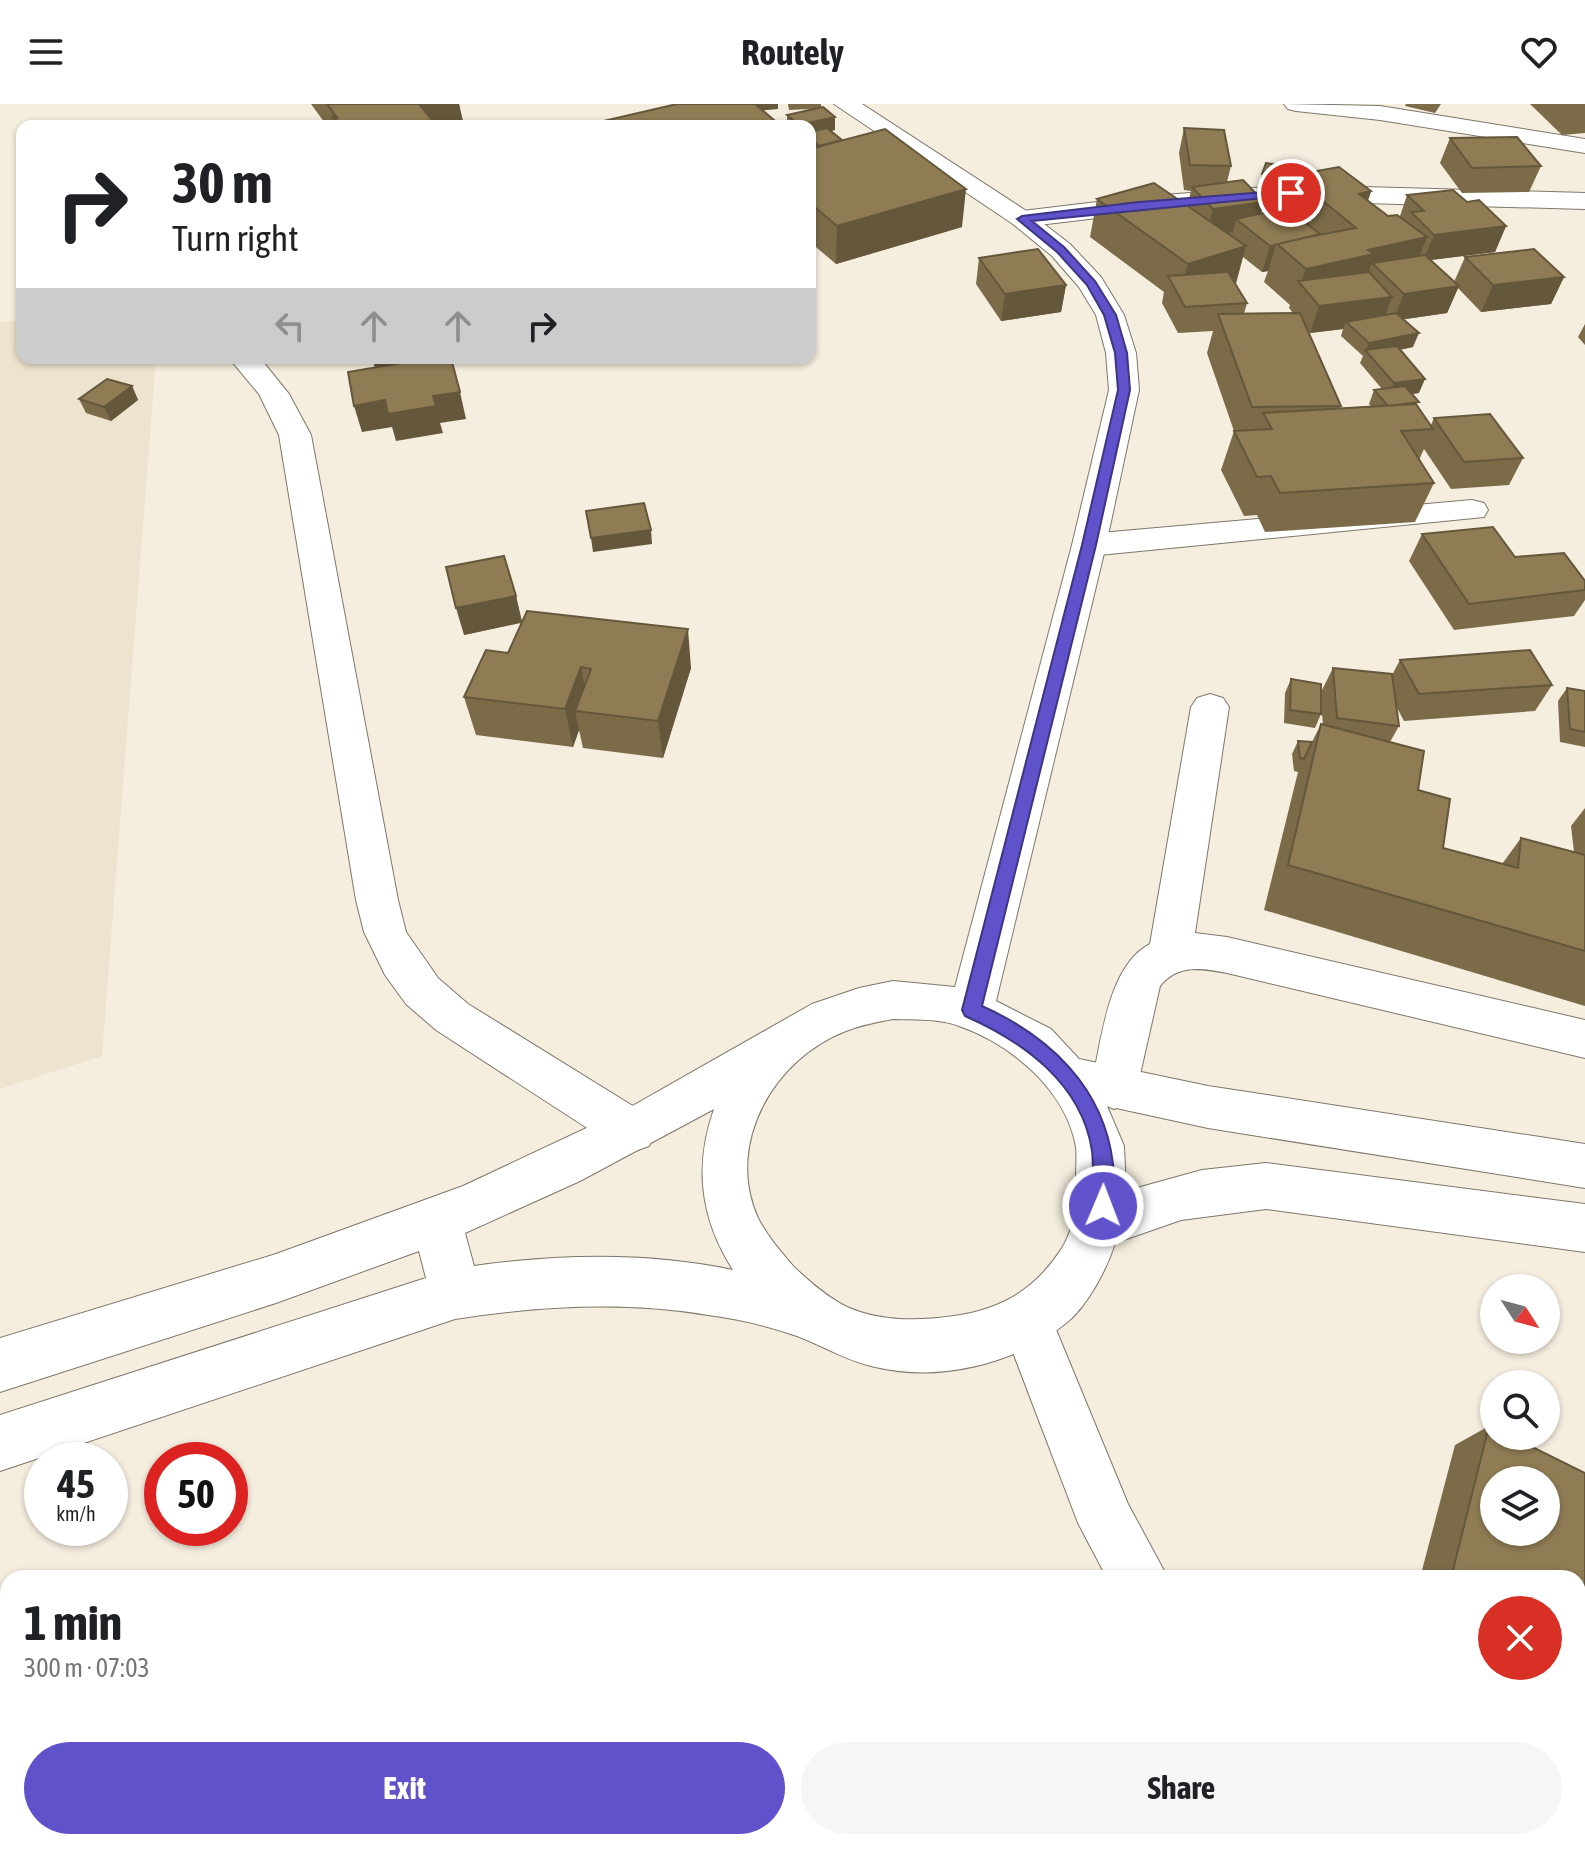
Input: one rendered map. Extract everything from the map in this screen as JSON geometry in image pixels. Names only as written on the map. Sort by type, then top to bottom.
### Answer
[{"type":"main road","points":[[846,104],[1022,219],[1061,250],[1091,283],[1110,315],[1121,353],[1124,390],[1089,545],[971,1010]]},
{"type":"main road","points":[[1296,104],[1380,113],[1585,146]]},
{"type":"main road","points":[[1451,104],[1480,129]]},
{"type":"main road","points":[[1022,219],[1139,205],[1291,193],[1585,201]]},
{"type":"main road","points":[[1291,193],[1325,223]]},
{"type":"main road","points":[[1139,205],[1160,227]]},
{"type":"main road","points":[[250,364],[284,406],[295,435],[385,932],[422,991],[452,1017],[632,1131]]},
{"type":"main road","points":[[1089,545],[1472,510]]},
{"type":"main road","points":[[1170,954],[1210,707]]},
{"type":"main road","points":[[1114,1088],[1139,980],[1145,969],[1170,954],[1183,951],[1213,952],[1585,1039]]},
{"type":"main road","points":[[0,1365],[371,1246],[437,1221],[632,1131],[820,1019],[868,1004],[893,1000],[932,1002],[971,1010],[1007,1026],[1029,1041],[1068,1077],[1088,1110],[1101,1147],[1106,1186],[1100,1225],[1084,1262],[1059,1294],[1027,1321],[987,1339],[957,1345],[896,1347],[851,1334],[809,1314],[741,1294],[671,1282],[599,1278],[528,1282],[455,1294],[0,1443]]},
{"type":"main road","points":[[787,1039],[760,1066],[740,1097],[728,1133],[725,1172],[731,1212],[749,1251],[775,1285],[809,1314]]},
{"type":"main road","points":[[1068,1077],[1304,1122],[1585,1166]]},
{"type":"main road","points":[[1304,1122],[1311,1189]]},
{"type":"main road","points":[[1100,1225],[1139,1207],[1179,1195],[1222,1188],[1266,1186],[1311,1189],[1585,1228]]},
{"type":"main road","points":[[437,1221],[455,1294]]},
{"type":"main road","points":[[1027,1321],[1107,1523],[1132,1570]]},
{"type":"shaded area","points":[[16,321],[16,364],[156,364],[102,1056],[0,1089],[0,322]]},
{"type":"building","points":[[327,104],[419,104],[432,120],[335,120],[332,116],[338,119]]},
{"type":"building","points":[[677,104],[755,104],[774,120],[608,120]]},
{"type":"building","points":[[823,107],[835,117],[816,121],[793,120],[787,115]]},
{"type":"building","points":[[827,128],[842,140],[819,146],[816,144],[816,131]]},
{"type":"building","points":[[1184,128],[1224,130],[1231,166],[1190,165]]},
{"type":"building","points":[[885,129],[966,189],[837,226],[816,208],[816,147]]},
{"type":"building","points":[[1517,137],[1541,166],[1472,168],[1450,138]]},
{"type":"building","points":[[1266,163],[1285,166],[1281,177],[1262,174]]},
{"type":"building","points":[[1339,167],[1371,191],[1359,194],[1388,216],[1397,215],[1427,237],[1368,250],[1374,254],[1306,269],[1276,243],[1356,228],[1318,197],[1304,200],[1277,178]]},
{"type":"building","points":[[1243,180],[1264,202],[1213,209],[1192,187]]},
{"type":"building","points":[[1154,183],[1246,246],[1188,264],[1097,199]]},
{"type":"building","points":[[1453,190],[1467,202],[1479,200],[1506,226],[1434,235],[1411,212],[1424,211],[1407,195]]},
{"type":"building","points":[[1286,208],[1320,234],[1270,246],[1236,219]]},
{"type":"building","points":[[1038,249],[1066,285],[1005,294],[979,258]]},
{"type":"building","points":[[1534,249],[1564,277],[1493,285],[1465,257]]},
{"type":"building","points":[[1425,255],[1459,286],[1404,294],[1372,263]]},
{"type":"building","points":[[1228,272],[1247,303],[1185,307],[1168,276]]},
{"type":"building","points":[[1369,272],[1392,297],[1319,306],[1298,281]]},
{"type":"building","points":[[1300,313],[1341,406],[1252,407],[1218,314]]},
{"type":"building","points":[[1396,313],[1419,333],[1369,343],[1346,322]]},
{"type":"building","points":[[1397,346],[1425,379],[1394,383],[1365,350]]},
{"type":"building","points":[[395,364],[453,364],[460,392],[433,396],[436,406],[388,414],[385,400],[354,406],[348,372]]},
{"type":"building","points":[[107,379],[132,386],[104,407],[79,399]]},
{"type":"building","points":[[1405,386],[1419,402],[1388,406],[1374,390]]},
{"type":"building","points":[[1416,404],[1433,429],[1401,431],[1434,483],[1280,493],[1271,476],[1257,477],[1234,431],[1272,429],[1263,413]]},
{"type":"building","points":[[1490,414],[1523,458],[1464,462],[1434,418]]},
{"type":"building","points":[[644,503],[651,530],[591,538],[586,511]]},
{"type":"building","points":[[1493,527],[1515,557],[1564,553],[1585,581],[1585,590],[1469,604],[1422,534]]},
{"type":"building","points":[[504,556],[516,596],[456,608],[446,567]]},
{"type":"building","points":[[527,611],[688,629],[658,721],[575,711],[591,669],[581,667],[565,709],[464,697],[486,650],[508,653]]},
{"type":"building","points":[[1530,650],[1552,685],[1419,694],[1400,660]]},
{"type":"building","points":[[1333,668],[1392,674],[1399,726],[1337,718]]},
{"type":"building","points":[[1291,679],[1321,684],[1321,714],[1290,710]]},
{"type":"building","points":[[1567,688],[1585,691],[1585,732],[1570,729]]},
{"type":"building","points":[[1321,724],[1424,751],[1418,790],[1450,799],[1443,848],[1518,868],[1521,838],[1585,855],[1585,951],[1288,865]]},
{"type":"building","points":[[1298,741],[1312,742],[1304,759],[1300,758]]},
{"type":"building","points":[[1483,1450],[1538,1450],[1585,1473],[1585,1570],[1453,1570]]},
{"type":"route","points":[[1103,1206],[1106,1186],[1101,1147],[1088,1110],[1068,1077],[1039,1048],[1007,1026],[971,1010],[1089,545],[1124,390],[1121,353],[1110,315],[1091,283],[1061,250],[1022,219],[1139,205],[1291,193]]}]
